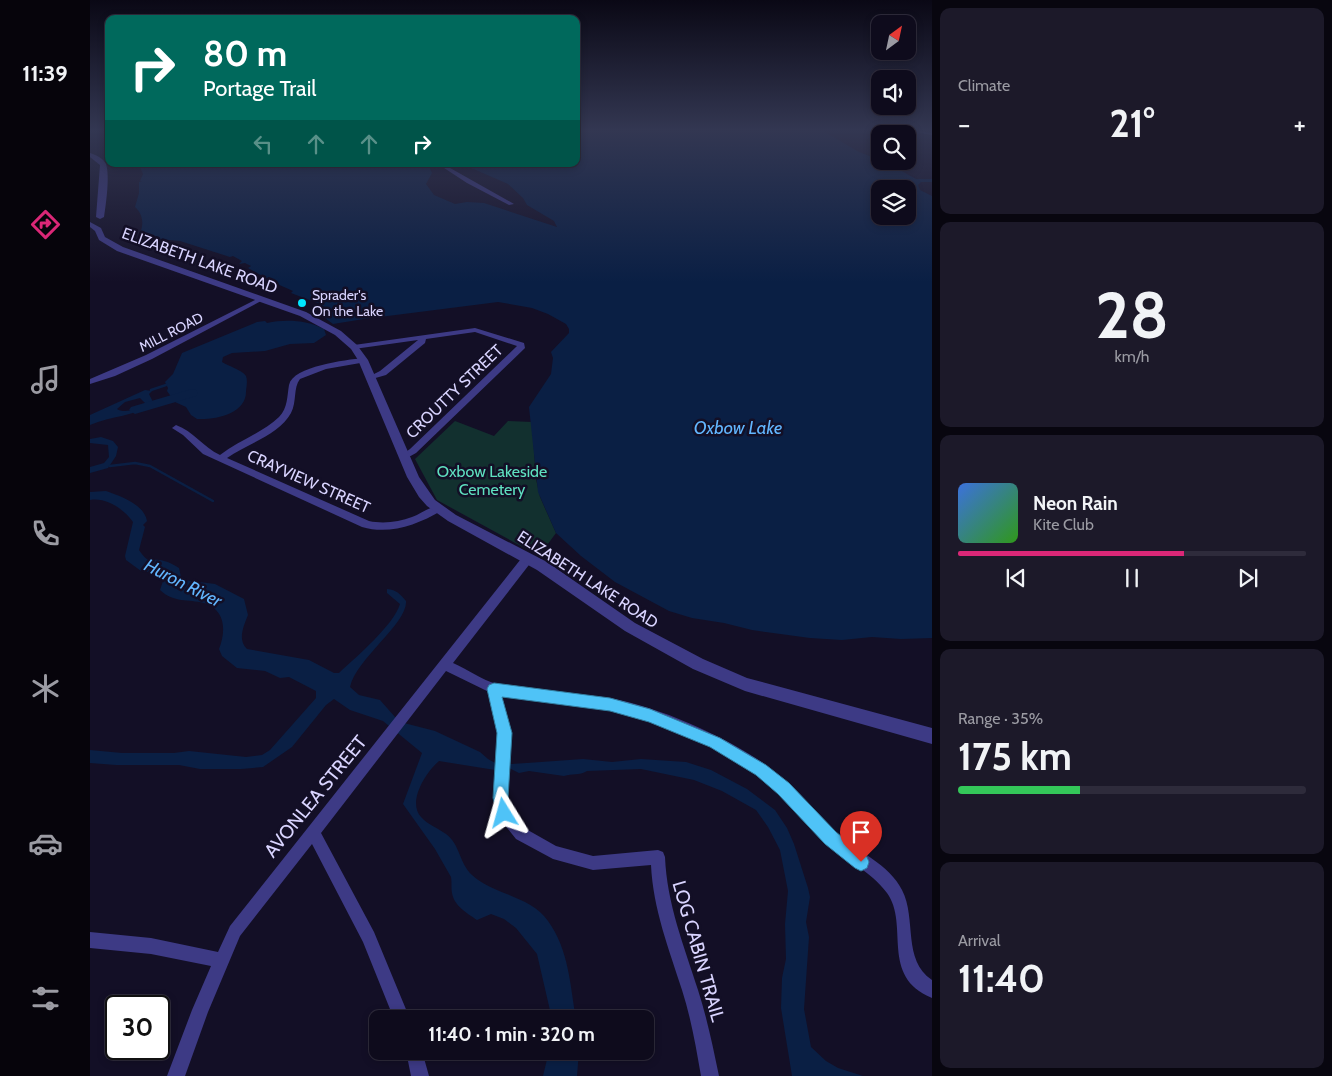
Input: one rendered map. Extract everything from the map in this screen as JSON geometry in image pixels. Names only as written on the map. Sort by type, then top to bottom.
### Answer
[{"type":"street","name":"ELIZABETH LAKE ROAD","points":[[103,181],[102,199],[93,222],[104,239],[123,251],[319,321],[338,333],[354,347],[372,377],[412,477],[423,494],[438,508],[456,520],[528,558],[623,622],[673,652],[712,671],[763,690],[932,736]]},
{"type":"street","points":[[467,181],[512,204]]},
{"type":"street","name":"MILL ROAD","points":[[90,382],[150,357],[261,299]]},
{"type":"street","name":"CROUTTY STREET","points":[[404,456],[413,451],[521,348],[521,346],[480,330],[422,338]]},
{"type":"street","points":[[354,347],[422,338]]},
{"type":"street","points":[[372,377],[383,373],[422,341],[422,338]]},
{"type":"street","points":[[221,458],[275,425],[285,415],[294,392],[294,382],[298,376],[306,372],[362,360]]},
{"type":"street","name":"CRAYVIEW STREET","points":[[176,428],[186,433],[206,452],[349,517],[374,526],[394,525],[417,520],[438,508]]},
{"type":"street","name":"AVONLEA STREET","points":[[176,1076],[221,960],[235,931],[528,558]]},
{"type":"street","points":[[444,664],[494,689],[610,704],[650,716],[715,742],[761,770],[783,788],[831,838],[874,872],[897,895],[907,962],[913,975],[928,988]]},
{"type":"street","name":"LOG CABIN TRAIL","points":[[494,689],[504,733],[501,798],[504,813],[521,834],[554,852],[593,862],[658,857],[658,878],[669,922],[696,1010],[710,1076]]},
{"type":"street","points":[[312,832],[368,936],[398,1010]]},
{"type":"street","points":[[90,940],[151,946],[221,960]]},
{"type":"street","points":[[416,1060],[420,1076]]},
{"type":"green space","name":"Oxbow Lakeside Cemetery","points":[[455,421],[494,436],[508,421],[532,422],[536,479],[540,497],[556,533],[539,556],[437,500],[415,459]]},
{"type":"water","name":"Oxbow Lake","points":[[141,181],[428,181],[426,184],[434,195],[455,204],[467,202],[484,203],[557,227],[554,221],[527,205],[523,198],[508,184],[502,181],[871,181],[871,225],[916,225],[916,181],[932,181],[921,182],[918,185],[920,190],[932,196],[932,638],[901,639],[872,637],[842,640],[810,638],[752,630],[692,618],[669,611],[615,582],[581,556],[556,533],[538,492],[529,407],[551,374],[553,358],[551,352],[569,333],[566,324],[548,314],[532,308],[498,302],[333,324],[321,315],[324,307],[320,304],[291,293],[293,291],[248,268],[251,266],[245,263],[239,264],[242,261],[233,256],[230,257],[180,241],[147,238],[140,233],[142,219],[135,207],[139,193],[139,182]]},
{"type":"water","points":[[265,321],[267,323],[281,321],[303,322],[324,329],[326,335],[314,343],[290,344],[265,351],[232,353],[223,357],[222,362],[241,372],[246,376],[247,380],[245,399],[236,410],[229,414],[197,419],[191,415],[186,407],[175,402],[167,391],[168,388],[165,382],[173,374],[182,353],[257,322]]},
{"type":"water","points":[[145,390],[152,391],[149,394],[154,404],[147,408],[90,425],[90,415]],"holes":[[[140,398],[145,403],[131,410],[123,411],[117,409],[125,402]]]},
{"type":"water","points":[[101,437],[113,441],[118,447],[116,456],[108,468],[90,473],[90,467],[104,463],[109,457],[108,445],[90,443],[90,439]]},
{"type":"water","points":[[106,491],[118,495],[141,510],[147,521],[143,525],[145,527],[139,550],[145,558],[166,561],[179,568],[181,577],[184,580],[215,584],[244,599],[248,615],[243,628],[242,641],[247,649],[309,660],[334,673],[339,673],[383,631],[390,621],[400,604],[387,593],[387,589],[396,591],[406,601],[404,610],[399,620],[354,676],[350,687],[359,695],[380,700],[395,717],[404,723],[435,731],[480,752],[499,765],[583,759],[612,762],[641,759],[686,762],[711,770],[747,789],[775,810],[787,828],[794,844],[810,897],[806,922],[809,937],[804,1009],[811,1047],[826,1061],[838,1068],[863,1076],[792,1076],[781,1008],[782,978],[786,959],[785,924],[788,891],[780,850],[768,827],[756,810],[722,791],[694,780],[641,769],[587,771],[564,776],[529,771],[519,773],[509,768],[498,768],[495,770],[439,761],[429,772],[417,796],[417,811],[421,817],[451,838],[464,865],[472,875],[481,882],[532,906],[541,913],[555,932],[565,956],[575,1010],[550,1010],[537,954],[516,928],[504,919],[491,914],[477,920],[455,902],[452,893],[451,877],[435,849],[403,804],[422,753],[383,721],[350,710],[334,699],[326,705],[292,747],[263,767],[200,769],[179,765],[90,763],[90,750],[122,753],[174,753],[189,751],[246,757],[262,755],[270,750],[316,698],[316,691],[289,677],[280,678],[265,671],[237,668],[222,656],[219,649],[223,628],[217,611],[204,603],[176,599],[165,594],[160,590],[164,578],[162,574],[141,571],[126,560],[125,556],[133,522],[114,505],[102,500],[90,500],[90,492]]},
{"type":"water","points":[[547,1060],[578,1060],[577,1076],[543,1076]]},
{"type":"waterway","points":[[151,390],[166,385]]},
{"type":"waterway","name":"Huron River","points":[[135,410],[192,393]]},
{"type":"waterway","points":[[110,466],[135,463],[150,466],[213,501]]},
{"type":"place","name":"Sprader's On the Lake","points":[[302,303]]},
{"type":"route","points":[[504,813],[501,798],[504,733],[494,689],[574,701],[610,704],[650,716],[715,742],[761,770],[783,788],[831,838],[861,862]]}]
